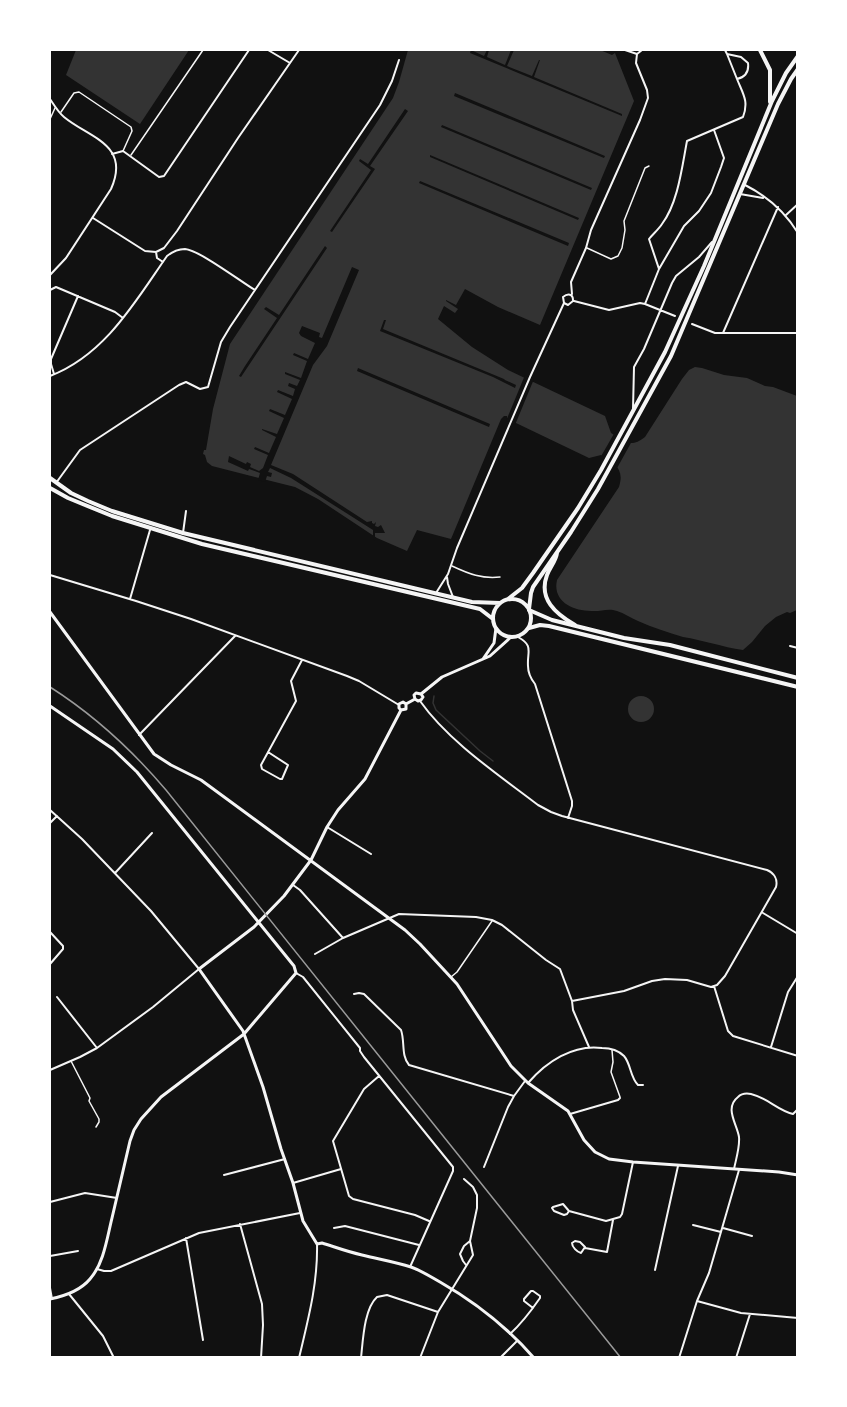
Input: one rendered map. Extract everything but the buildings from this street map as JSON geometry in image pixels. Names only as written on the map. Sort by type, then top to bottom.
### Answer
[{"type":"main road","points":[[760,50],[770,70],[769,109]]},
{"type":"main road","points":[[798,56],[782,81],[769,109],[673,334],[623,430],[574,515],[524,585],[494,610],[493,619],[502,635],[518,637],[529,628],[540,625],[549,626],[798,687]]},
{"type":"main road","points":[[529,628],[531,619],[529,609],[533,587],[607,473],[680,337],[782,95],[798,69]]},
{"type":"main road","points":[[50,478],[71,493],[104,508],[183,533],[453,597],[485,603],[500,603]]},
{"type":"main road","points":[[50,488],[85,506],[151,528],[219,548],[480,609],[493,619]]},
{"type":"main road","points":[[557,552],[556,559],[546,576],[546,595],[554,610],[575,626]]},
{"type":"main road","points":[[508,599],[518,600],[546,618],[575,626],[670,645],[798,678]]},
{"type":"street","points":[[112,154],[123,151],[159,177],[164,176],[249,50]]},
{"type":"street","points":[[268,50],[290,63]]},
{"type":"street","points":[[93,218],[141,249],[156,252],[164,248],[299,50]]},
{"type":"street","points":[[625,50],[638,54]]},
{"type":"street","points":[[564,303],[572,304],[571,282],[648,98],[636,63],[638,54],[642,50]]},
{"type":"street","points":[[659,269],[649,239],[664,223],[680,183],[687,141],[743,117],[747,104],[726,50]]},
{"type":"street","points":[[727,54],[741,57],[748,63],[747,73],[737,79]]},
{"type":"street","points":[[56,483],[80,450],[178,385],[186,382],[200,389],[208,387],[221,342],[381,105],[393,81],[399,60]]},
{"type":"street","points":[[50,99],[60,113],[101,140],[112,154],[116,170],[111,189],[93,218],[66,258],[50,275]]},
{"type":"street","points":[[645,304],[659,269],[684,226],[699,211],[711,193],[724,158],[714,129]]},
{"type":"street","points":[[744,184],[778,207],[798,233]]},
{"type":"street","points":[[740,194],[765,198]]},
{"type":"street","points":[[786,215],[798,204]]},
{"type":"street","points":[[723,333],[778,207]]},
{"type":"street","points":[[633,411],[634,366],[644,349],[676,276],[699,257],[716,237]]},
{"type":"street","points":[[50,376],[73,365],[105,339],[163,262],[179,249],[198,253],[255,290]]},
{"type":"street","points":[[156,252],[158,258],[163,262]]},
{"type":"street","points":[[50,290],[56,287],[123,318]]},
{"type":"street","points":[[436,593],[448,574],[530,376],[564,303],[563,298],[568,294],[572,295]]},
{"type":"street","points":[[54,374],[51,362],[78,296]]},
{"type":"street","points":[[573,300],[609,310],[640,303],[675,316]]},
{"type":"street","points":[[692,324],[715,333],[798,333]]},
{"type":"street","points":[[183,533],[186,511]]},
{"type":"street","points":[[130,599],[151,528]]},
{"type":"street","points":[[448,574],[448,584],[453,597]]},
{"type":"street","points":[[50,575],[191,619],[359,681],[399,705],[400,710],[365,778],[338,810],[311,860],[279,902],[259,923],[97,1048],[50,1070]]},
{"type":"street","points":[[50,612],[139,735],[158,757],[201,780],[390,918],[420,944],[464,993],[511,1066],[527,1082],[566,1109],[588,1145],[595,1152],[609,1159],[633,1162],[798,1175]]},
{"type":"street","points":[[482,660],[493,646],[496,628]]},
{"type":"street","points":[[139,735],[235,636]]},
{"type":"street","points":[[415,699],[416,693],[421,694],[442,677],[490,656],[511,637]]},
{"type":"street","points":[[518,637],[526,643],[530,650],[528,669],[535,684],[572,801],[568,818]]},
{"type":"street","points":[[790,646],[798,648]]},
{"type":"street","points":[[268,752],[288,765],[280,779],[262,769],[261,765],[268,752],[296,701],[291,681],[302,660]]},
{"type":"street","points":[[420,701],[423,697],[421,694]]},
{"type":"street","points":[[399,705],[415,699]]},
{"type":"street","points":[[415,699],[420,701],[435,721],[495,772],[538,805],[551,812],[771,872],[776,877],[776,887],[763,913],[725,976],[714,986],[706,987],[687,980],[665,979],[624,991],[572,1001]]},
{"type":"street","points":[[400,710],[406,709],[406,704]]},
{"type":"street","points":[[50,706],[113,749],[137,772],[294,966],[296,973],[303,977],[360,1048],[361,1053],[453,1169],[410,1267]]},
{"type":"street","points":[[50,810],[82,839],[151,911],[200,969],[242,1029],[264,1087],[300,1213],[316,1244],[316,1282],[298,1358]]},
{"type":"street","points":[[50,823],[57,816]]},
{"type":"street","points":[[327,827],[370,854]]},
{"type":"street","points":[[115,873],[152,833]]},
{"type":"street","points":[[293,885],[343,938]]},
{"type":"street","points":[[763,913],[798,934]]},
{"type":"street","points":[[315,954],[343,938],[399,914],[476,917],[492,920],[508,929],[560,969],[573,1010],[589,1047]]},
{"type":"street","points":[[50,932],[63,946],[50,964]]},
{"type":"street","points":[[50,1288],[51,1299],[69,1293],[86,1283],[97,1269],[104,1251],[130,1141],[141,1119],[161,1097],[244,1034],[296,973]]},
{"type":"street","points":[[771,1047],[788,992],[798,976]]},
{"type":"street","points":[[714,986],[728,1031],[731,1034],[798,1056]]},
{"type":"street","points":[[354,994],[364,994],[401,1030],[404,1037],[405,1059],[409,1065],[514,1096]]},
{"type":"street","points":[[57,997],[97,1048]]},
{"type":"street","points":[[484,1167],[514,1096],[527,1082],[558,1057],[589,1047],[612,1049],[627,1060],[634,1082],[643,1085]]},
{"type":"street","points":[[379,1076],[364,1089],[334,1138],[333,1143],[350,1196],[353,1199],[415,1215],[430,1222]]},
{"type":"street","points":[[734,1169],[739,1136],[731,1111],[738,1096],[749,1094],[758,1096],[768,1100],[782,1111],[793,1114],[798,1109]]},
{"type":"street","points":[[570,1114],[620,1098]]},
{"type":"street","points":[[224,1175],[285,1159]]},
{"type":"street","points":[[569,1210],[564,1215],[552,1208],[563,1204],[569,1210],[606,1221],[620,1217],[633,1162]]},
{"type":"street","points":[[655,1270],[678,1166]]},
{"type":"street","points":[[293,1183],[341,1169]]},
{"type":"street","points":[[679,1358],[697,1301],[709,1273],[739,1170]]},
{"type":"street","points":[[420,1358],[438,1312],[473,1255],[470,1240],[477,1209],[477,1195],[465,1179]]},
{"type":"street","points":[[50,1202],[85,1193],[117,1198]]},
{"type":"street","points":[[97,1269],[111,1271],[186,1238],[215,1228],[300,1213]]},
{"type":"street","points":[[585,1248],[579,1253],[572,1243],[579,1241],[585,1248],[607,1252],[613,1220]]},
{"type":"street","points":[[240,1224],[262,1305],[261,1358]]},
{"type":"street","points":[[693,1225],[721,1232]]},
{"type":"street","points":[[334,1228],[345,1226],[419,1245]]},
{"type":"street","points":[[722,1228],[752,1236]]},
{"type":"street","points":[[186,1238],[203,1340]]},
{"type":"street","points":[[466,1266],[460,1254],[470,1240]]},
{"type":"street","points":[[316,1244],[322,1243],[422,1272],[487,1313],[534,1358]]},
{"type":"street","points":[[50,1256],[78,1251]]},
{"type":"street","points":[[510,1334],[533,1308],[540,1298],[531,1291],[524,1301],[533,1308]]},
{"type":"street","points":[[69,1293],[102,1336],[114,1358]]},
{"type":"street","points":[[361,1358],[365,1327],[371,1305],[377,1297],[387,1295],[438,1312]]},
{"type":"street","points":[[697,1301],[741,1313],[798,1318]]},
{"type":"street","points":[[736,1358],[750,1314]]},
{"type":"street","points":[[500,1358],[517,1341]]},
{"type":"lane","points":[[131,156],[203,50]]},
{"type":"lane","points":[[60,113],[74,93],[79,92],[131,127],[132,131],[123,151]]},
{"type":"lane","points":[[50,119],[56,107]]},
{"type":"lane","points":[[586,248],[611,259],[618,256],[622,248],[624,221],[639,180],[645,168],[649,166]]},
{"type":"lane","points":[[451,566],[473,576],[500,577]]},
{"type":"lane","points":[[451,977],[457,972],[492,920]]},
{"type":"lane","points":[[612,1049],[614,1062],[611,1072],[620,1098]]},
{"type":"lane","points":[[71,1061],[99,1119],[96,1127]]},
{"type":"shaded area","points":[[76,50],[189,50],[140,124],[66,75]]},
{"type":"shaded area","points":[[408,50],[600,50],[612,55],[615,53],[634,101],[540,325],[498,307],[465,289],[456,305],[446,300],[458,309],[455,313],[444,306],[438,319],[472,347],[508,370],[605,416],[611,433],[628,443],[635,443],[645,437],[682,379],[689,370],[695,367],[724,375],[747,378],[797,396],[797,610],[776,617],[743,650],[683,637],[649,626],[614,610],[579,610],[561,600],[556,588],[557,580],[619,487],[621,475],[614,464],[601,455],[589,458],[516,423],[507,416],[501,419],[451,539],[417,530],[407,551],[377,538],[318,499],[295,487],[212,466],[207,462],[203,454],[206,450],[213,409],[230,344],[393,98]]},
{"type":"shaded area","points":[[641,696],[650,700],[654,709],[650,718],[641,722],[632,718],[628,709],[632,700]]},
{"type":"pier","points":[[471,50],[484,56],[489,50],[487,57],[505,65],[511,50],[514,50],[507,66],[532,76],[540,60],[534,77],[622,114],[622,116],[470,53]]},
{"type":"pier","points":[[455,93],[605,156],[604,158],[454,96]]},
{"type":"pier","points":[[405,109],[408,111],[370,166],[375,169],[332,232],[330,231],[371,170],[359,161],[360,159],[368,164]]},
{"type":"pier","points":[[442,125],[592,188],[591,190],[441,127]]},
{"type":"pier","points":[[430,155],[579,218],[578,220],[430,157]]},
{"type":"pier","points":[[420,181],[569,243],[568,246],[419,183]]},
{"type":"pier","points":[[325,246],[327,248],[241,377],[239,376],[277,318],[264,309],[266,307],[279,315]]},
{"type":"pier","points":[[352,267],[359,270],[327,346],[313,365],[271,465],[293,474],[367,522],[372,521],[374,524],[376,522],[375,526],[378,527],[381,525],[385,533],[375,533],[375,541],[373,530],[291,478],[270,468],[268,472],[272,473],[271,477],[267,476],[265,482],[258,480],[260,473],[249,469],[248,471],[228,462],[229,456],[251,464],[250,467],[259,471],[263,468],[268,455],[254,449],[255,447],[269,453],[276,437],[262,429],[277,434],[284,418],[269,411],[270,409],[285,415],[292,399],[277,392],[278,390],[293,396],[295,389],[288,386],[289,383],[297,386],[300,380],[285,372],[301,378],[307,361],[293,355],[294,353],[308,359],[315,343],[301,336],[299,333],[302,326],[320,333],[319,337],[322,338]]},
{"type":"pier","points":[[386,320],[383,329],[504,379],[516,385],[515,388],[380,331]]},
{"type":"pier","points":[[358,368],[490,424],[489,427],[357,371]]},
{"type":"pier","points":[[525,375],[534,379],[515,425],[506,421]]},
{"type":"pier","points":[[615,432],[632,441],[616,470],[600,458]]},
{"type":"waterway","points":[[434,696],[433,703],[436,710],[493,761]]},
{"type":"railway","points":[[50,687],[112,734],[166,790],[621,1358]]}]
